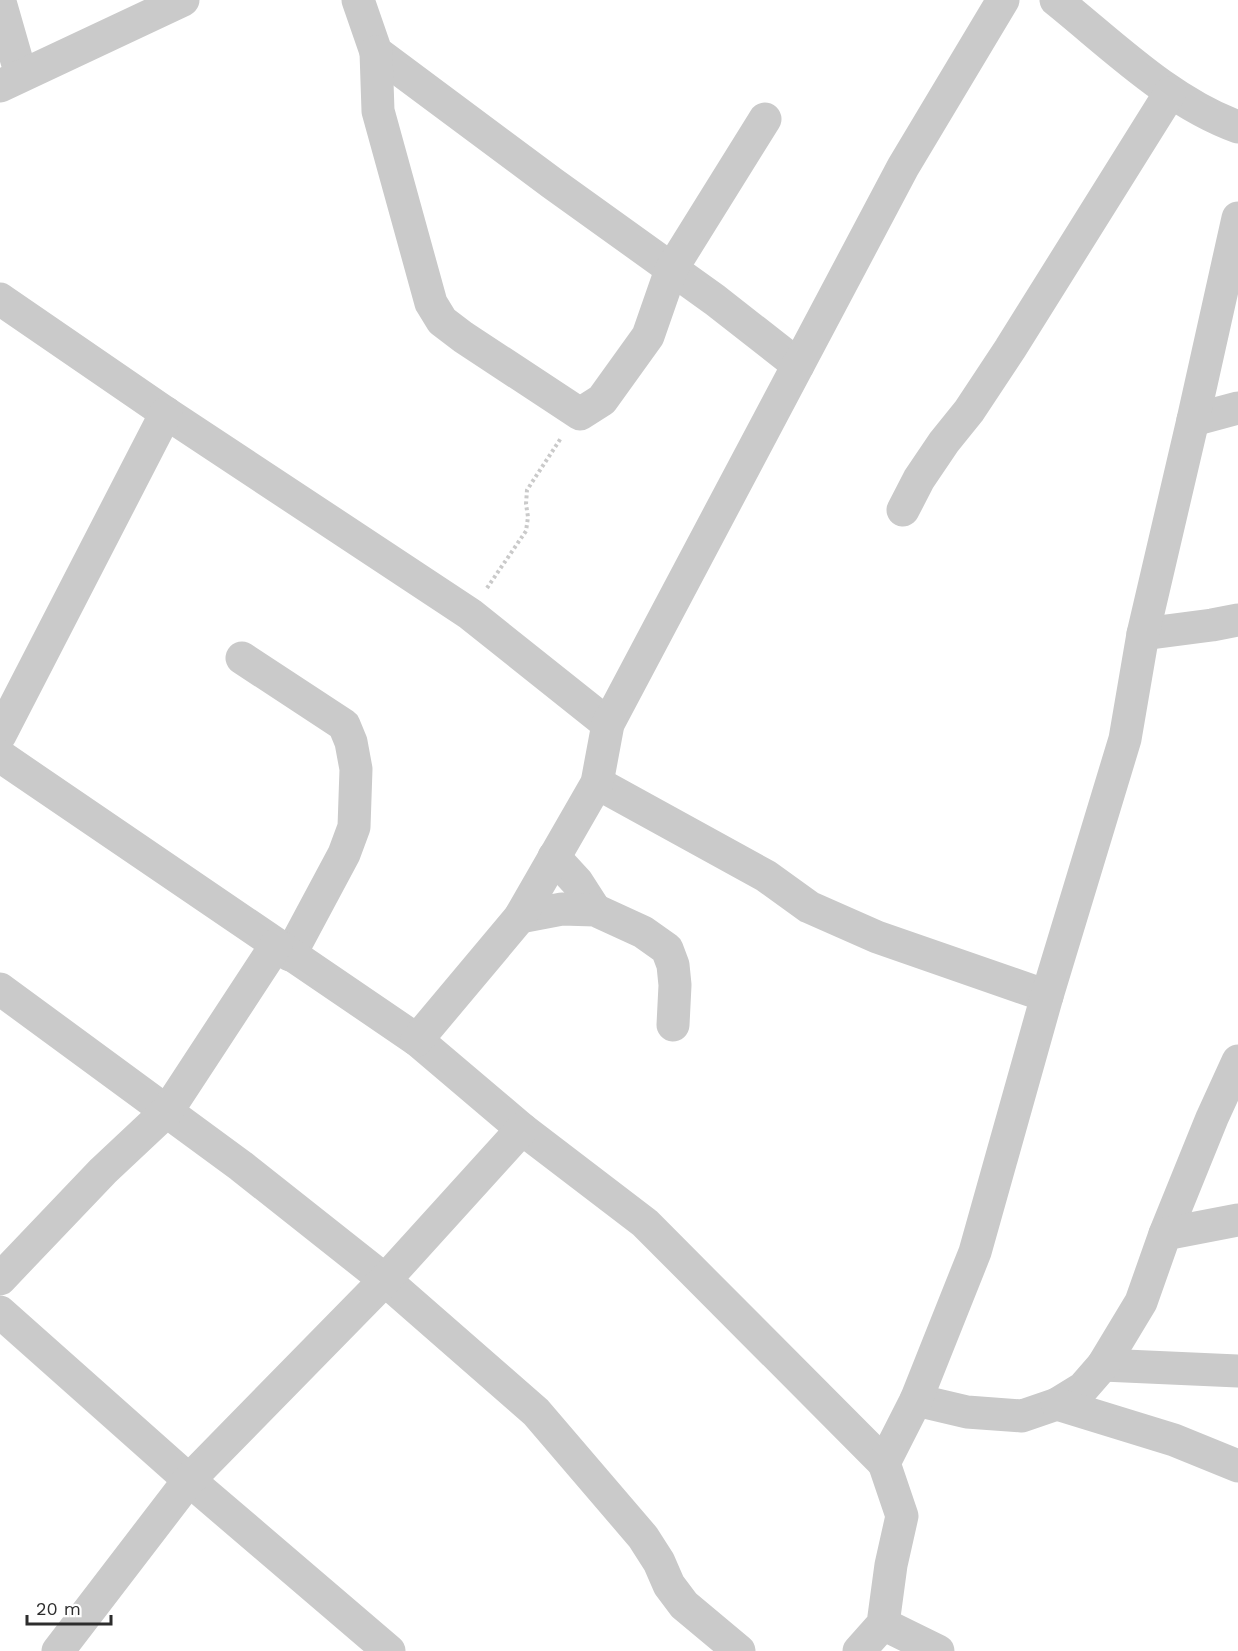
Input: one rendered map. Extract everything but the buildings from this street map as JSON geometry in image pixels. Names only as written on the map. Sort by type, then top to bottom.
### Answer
[{"type":"street","points":[[0,2],[11,80],[183,0]]},
{"type":"street","points":[[358,0],[376,52],[378,111],[431,303],[442,321],[463,337],[580,414],[602,400],[648,336],[671,270],[765,119]]},
{"type":"street","points":[[417,1040],[520,917],[597,783],[608,724],[903,167],[1003,0]]},
{"type":"street","points":[[1056,0],[1170,93],[1221,121],[1238,127]]},
{"type":"street","points":[[376,52],[671,270],[716,300],[798,365]]},
{"type":"street","points":[[903,510],[919,479],[969,411],[1017,339],[1170,93]]},
{"type":"street","points":[[884,1463],[916,1400],[975,1251],[1047,996],[1125,739],[1143,634],[1238,218]]},
{"type":"street","points":[[0,299],[166,413],[470,614],[608,724]]},
{"type":"street","points":[[1193,420],[1238,408]]},
{"type":"street","points":[[0,735],[166,413]]},
{"type":"street","points":[[1143,634],[1212,626],[1238,620]]},
{"type":"street","points":[[0,1279],[103,1171],[168,1110],[283,950],[344,854],[354,827],[357,769],[351,742],[344,725],[242,658]]},
{"type":"street","points":[[0,756],[417,1040],[522,1130],[645,1223],[884,1463],[902,1516],[891,1564],[883,1624],[860,1651]]},
{"type":"street","points":[[597,783],[756,870],[809,907],[877,937],[1047,996]]},
{"type":"street","points":[[554,857],[577,882],[595,910]]},
{"type":"street","points":[[520,917],[562,909],[595,910],[643,932],[667,949],[673,965],[675,985],[673,1025]]},
{"type":"street","points":[[0,989],[168,1110],[241,1166],[385,1280],[536,1412],[643,1537],[659,1562],[669,1585],[684,1605],[739,1651]]},
{"type":"street","points":[[916,1400],[967,1412],[1022,1416],[1057,1404],[1083,1388],[1103,1365],[1141,1302],[1165,1234],[1238,1060]]},
{"type":"street","points":[[58,1651],[189,1480],[385,1280],[522,1130]]},
{"type":"street","points":[[1165,1234],[1238,1220]]},
{"type":"street","points":[[0,1312],[189,1480],[389,1651]]},
{"type":"street","points":[[1103,1365],[1238,1371]]},
{"type":"street","points":[[1057,1404],[1174,1440],[1238,1466]]},
{"type":"street","points":[[883,1624],[938,1651]]},
{"type":"path","points":[[470,614],[526,531],[527,490],[571,421],[580,414]]}]
